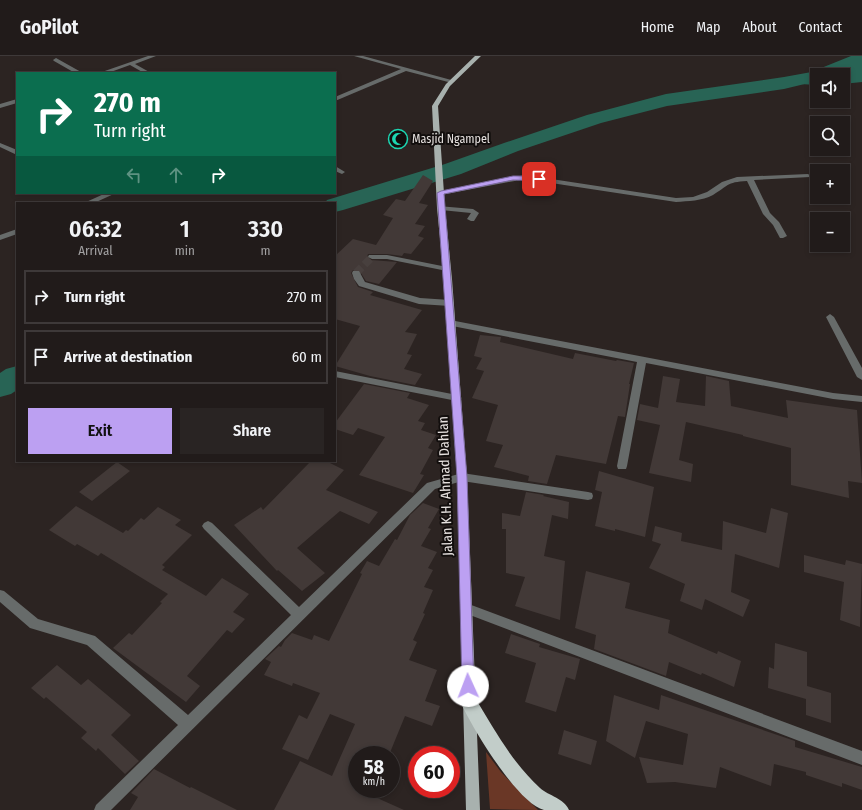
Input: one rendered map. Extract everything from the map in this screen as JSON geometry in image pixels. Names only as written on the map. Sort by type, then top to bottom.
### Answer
[{"type":"highway","points":[[468,701],[502,759],[535,794],[560,810]]},
{"type":"main road","name":"Jalan K.H. Ahmad Dahlan","points":[[473,810],[468,701],[462,477],[450,323],[450,303],[441,208],[435,106],[439,97],[452,81],[478,56]]},
{"type":"street","points":[[105,72],[153,56]]},
{"type":"street","points":[[357,56],[404,70],[452,81]]},
{"type":"street","points":[[56,60],[77,72]]},
{"type":"street","points":[[130,64],[146,72]]},
{"type":"street","points":[[336,99],[404,70]]},
{"type":"street","points":[[0,106],[16,101]]},
{"type":"street","points":[[0,145],[16,153]]},
{"type":"street","points":[[440,190],[525,178],[676,200],[694,199],[710,194],[724,183],[737,179],[808,176]]},
{"type":"street","points":[[749,178],[767,214],[776,224],[783,236]]},
{"type":"street","points":[[90,202],[101,195]]},
{"type":"street","points":[[441,208],[473,212],[475,213],[471,219]]},
{"type":"street","points":[[0,238],[16,231]]},
{"type":"street","points":[[372,257],[387,257],[447,269]]},
{"type":"street","points":[[356,273],[362,284],[419,301],[450,303]]},
{"type":"street","points":[[830,318],[862,377]]},
{"type":"street","points":[[450,323],[833,396],[862,400]]},
{"type":"street","points":[[622,466],[642,360]]},
{"type":"street","points":[[336,374],[457,398]]},
{"type":"street","points":[[101,810],[431,486],[462,477],[588,496]]},
{"type":"street","points":[[208,526],[300,616]]},
{"type":"street","points":[[0,595],[34,624],[91,640],[189,725]]},
{"type":"street","points":[[466,608],[862,758]]},
{"type":"shaded area","points":[[851,56],[862,56],[862,82],[850,83],[850,68],[821,68]]},
{"type":"shaded area","points":[[810,73],[810,85],[784,83]]},
{"type":"shaded area","points":[[486,752],[501,772],[538,810],[490,809]]},
{"type":"building","points":[[423,175],[433,181],[419,203],[428,205],[415,224],[425,226],[418,236],[424,238],[411,254],[404,253],[402,256],[368,254],[367,257],[371,260],[397,262],[379,284],[366,281],[359,270],[353,270],[351,273],[358,287],[373,292],[370,295],[422,310],[405,332],[417,334],[407,354],[412,355],[404,369],[422,374],[415,385],[370,376],[336,366],[360,326],[336,319],[336,255],[353,239],[376,245],[393,218],[383,215],[396,199],[405,201]]},
{"type":"building","points":[[480,335],[501,337],[500,342],[573,359],[575,353],[634,363],[629,384],[625,417],[618,416],[606,464],[556,455],[547,484],[528,481],[529,476],[494,467],[503,445],[486,441],[498,405],[472,398],[484,371],[476,369],[482,358],[474,356]]},
{"type":"building","points":[[663,376],[680,379],[676,402],[705,406],[706,376],[729,381],[731,406],[788,418],[786,400],[857,410],[862,483],[848,481],[849,498],[791,485],[791,448],[686,422],[679,460],[693,464],[691,482],[649,473],[660,425],[637,420],[640,404],[658,408]]},
{"type":"building","points":[[364,384],[410,393],[407,398],[429,405],[418,421],[425,423],[421,430],[436,435],[428,448],[433,450],[420,474],[424,475],[413,493],[359,475],[385,437],[358,428],[353,435],[336,429],[336,422]]},
{"type":"building","points":[[117,462],[130,471],[92,501],[79,492]]},
{"type":"building","points":[[310,462],[328,462],[344,470],[326,490],[378,512],[369,524],[340,511],[297,548],[325,573],[302,591],[278,570],[277,571],[234,525],[261,507],[263,510]]},
{"type":"building","points":[[599,471],[654,487],[645,537],[615,529],[615,531],[595,526],[602,492],[595,490]]},
{"type":"building","points":[[526,492],[569,502],[568,519],[552,515],[544,556],[565,561],[560,620],[515,606],[525,577],[506,573],[506,529],[502,529],[502,513],[520,516]]},
{"type":"building","points":[[423,503],[439,509],[428,528],[431,529],[421,546],[437,552],[428,568],[433,570],[424,587],[433,590],[423,613],[425,614],[413,640],[417,642],[409,660],[437,670],[425,701],[440,706],[432,726],[405,716],[393,746],[348,746],[348,798],[377,798],[404,810],[274,810],[300,761],[332,776],[355,724],[330,714],[308,760],[282,749],[299,715],[307,719],[320,693],[293,683],[292,686],[264,675],[271,662],[265,659],[279,646],[281,647],[292,633],[312,640],[314,635],[329,641],[367,561],[379,566],[395,539],[397,540],[410,515]]},
{"type":"building","points":[[76,506],[123,533],[126,530],[128,531],[141,518],[144,520],[158,507],[181,520],[175,525],[192,535],[162,565],[165,567],[162,570],[206,596],[222,578],[249,594],[233,612],[245,619],[232,633],[227,630],[187,676],[200,686],[186,702],[113,648],[129,633],[132,635],[162,603],[160,602],[168,594],[101,553],[98,556],[77,544],[75,546],[49,530]]},
{"type":"building","points":[[771,508],[788,513],[779,568],[735,554],[731,592],[750,600],[743,617],[705,599],[702,610],[680,601],[685,584],[649,568],[661,544],[652,541],[655,526],[682,533],[681,541],[722,550],[723,521],[766,533]]},
{"type":"building","points":[[804,555],[845,565],[846,560],[862,564],[860,627],[840,620],[844,582],[804,572]]},
{"type":"building","points":[[586,571],[630,583],[625,608],[670,620],[668,633],[717,654],[718,651],[741,661],[734,687],[702,673],[701,675],[669,662],[666,676],[594,649],[596,635],[575,628]]},
{"type":"building","points":[[511,634],[540,644],[539,647],[580,659],[575,680],[566,677],[556,712],[525,702],[536,663],[505,653]]},
{"type":"building","points":[[775,643],[807,652],[807,686],[831,693],[831,723],[806,715],[806,699],[768,688],[769,667],[774,669]]},
{"type":"building","points":[[57,665],[81,685],[88,679],[131,715],[111,735],[139,761],[125,774],[98,748],[96,751],[81,738],[87,732],[46,697],[44,699],[31,688]]},
{"type":"building","points":[[614,695],[659,710],[661,695],[795,741],[795,747],[862,767],[862,790],[842,783],[842,787],[806,775],[806,772],[774,764],[771,786],[720,767],[716,788],[675,782],[647,783],[639,757],[683,765],[688,734],[646,721],[635,758],[606,741]]},
{"type":"building","points":[[564,730],[597,741],[591,765],[558,754]]},
{"type":"building","points":[[154,769],[237,810],[130,810],[138,797],[131,793]]},
{"type":"waterway","points":[[336,205],[453,169],[511,147],[594,119],[666,100],[784,83],[810,77]]},
{"type":"waterway","points":[[0,387],[16,377]]},
{"type":"tunnel","points":[[356,273],[372,257]]},
{"type":"place","name":"Masjid Ngampel","points":[[398,139]]},
{"type":"route","points":[[468,686],[462,477],[441,193],[513,178],[539,179]]}]
